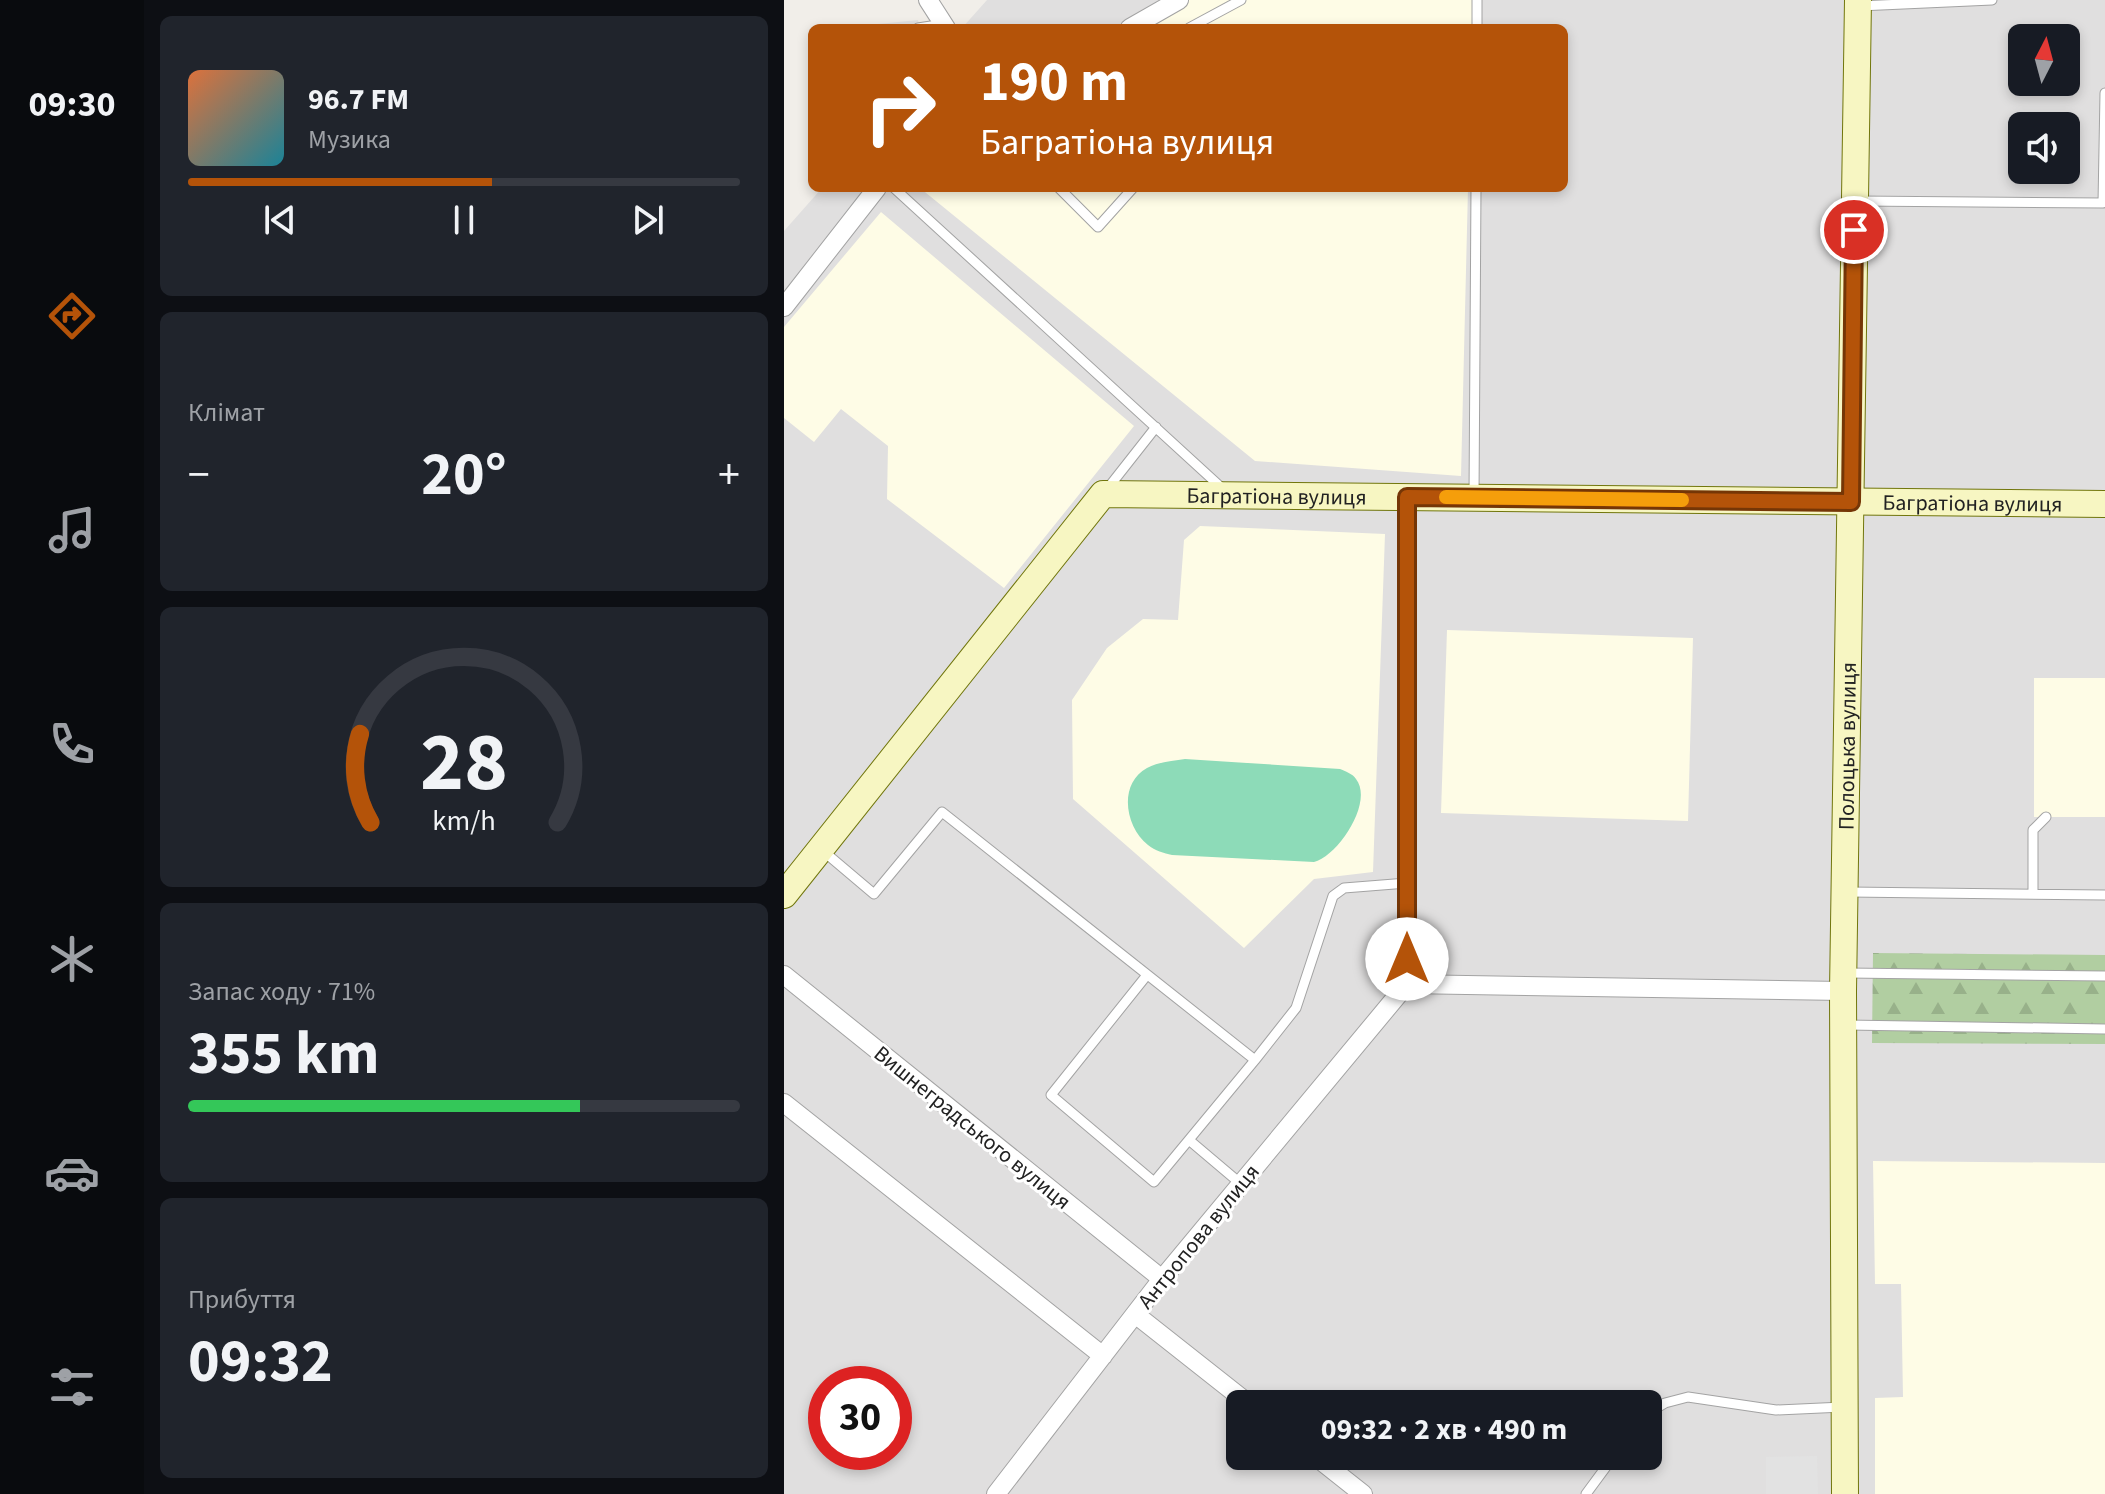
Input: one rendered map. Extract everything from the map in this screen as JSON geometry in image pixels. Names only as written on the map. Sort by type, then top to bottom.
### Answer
[{"type":"street","points":[[928,0],[944,24]]},
{"type":"street","points":[[1137,24],[1179,0]]},
{"type":"street","name":"Полоцька вулиця","points":[[1845,1494],[1844,982],[1858,3]]},
{"type":"street","points":[[784,307],[874,192]]},
{"type":"street","points":[[784,895],[1103,494]]},
{"type":"street","name":"Багратіона вулиця","points":[[1103,494],[2105,504]]},
{"type":"street","points":[[1407,497],[1407,984],[1844,982]]},
{"type":"street","name":"Вишнеградського вулиця","points":[[784,975],[1162,1279]]},
{"type":"street","name":"Антропова вулиця","points":[[996,1494],[1162,1279],[1407,984]]},
{"type":"street","points":[[784,1103],[1103,1356]]},
{"type":"street","points":[[1135,1314],[1231,1390]]},
{"type":"street","points":[[1333,1470],[1363,1494]]},
{"type":"lane","points":[[1196,24],[1241,0]]},
{"type":"lane","points":[[1477,0],[1477,24]]},
{"type":"lane","points":[[1858,3],[1992,0]]},
{"type":"lane","points":[[1855,201],[2103,203],[2105,93]]},
{"type":"lane","points":[[898,192],[1230,495]]},
{"type":"lane","points":[[1063,192],[1098,227],[1129,192]]},
{"type":"lane","points":[[1474,498],[1476,192]]},
{"type":"lane","points":[[1103,494],[1156,427]]},
{"type":"lane","points":[[821,849],[874,894],[942,812],[1255,1060]]},
{"type":"lane","points":[[2033,894],[2033,830],[2046,817]]},
{"type":"lane","points":[[1147,975],[1051,1095],[1154,1182],[1296,1008],[1333,896],[1344,888],[1407,883]]},
{"type":"lane","points":[[1845,892],[2105,895]]},
{"type":"lane","points":[[1844,982],[2105,976]]},
{"type":"lane","points":[[1844,1025],[2105,1029]]},
{"type":"lane","points":[[1189,1140],[1241,1184]]},
{"type":"lane","points":[[1662,1405],[1688,1397],[1776,1410],[1843,1407]]},
{"type":"lane","points":[[1586,1494],[1604,1470]]},
{"type":"shaded area","points":[[987,0],[2105,0],[2105,1494],[784,1494],[784,231],[818,192],[1568,192],[1568,24],[966,24]]},
{"type":"shaded area","points":[[1178,0],[1473,0],[1472,24],[1141,24]]},
{"type":"shaded area","points":[[918,20],[919,24],[878,24]]},
{"type":"shaded area","points":[[925,192],[1468,192],[1461,476],[1255,461]]},
{"type":"shaded area","points":[[881,212],[1134,426],[1004,588],[887,499],[888,446],[841,409],[814,442],[784,418],[784,327]]},
{"type":"shaded area","points":[[1200,526],[1385,534],[1373,872],[1314,879],[1244,948],[1073,799],[1072,700],[1107,648],[1143,619],[1178,620],[1184,540]]},
{"type":"shaded area","points":[[1447,630],[1693,638],[1688,821],[1441,813]]},
{"type":"shaded area","points":[[2034,678],[2105,678],[2105,817],[2034,817]]},
{"type":"shaded area","points":[[1873,1161],[2105,1163],[2105,1494],[1875,1494],[1875,1398],[1903,1397],[1901,1284],[1875,1284]]},
{"type":"shaded area","points":[[1817,1456],[1818,1494],[1766,1494],[1766,1457]]},
{"type":"green space","points":[[1185,759],[1340,769],[1355,777],[1360,789],[1357,814],[1343,839],[1323,858],[1314,862],[1163,853],[1148,845],[1134,828],[1128,806],[1129,795],[1138,775],[1147,768]]},
{"type":"green space","points":[[1873,953],[2105,955],[2105,1044],[1872,1043]]},
{"type":"slow traffic","points":[[1446,497],[1682,500]]},
{"type":"route","points":[[1407,959],[1407,497],[1851,502],[1854,230]]}]
